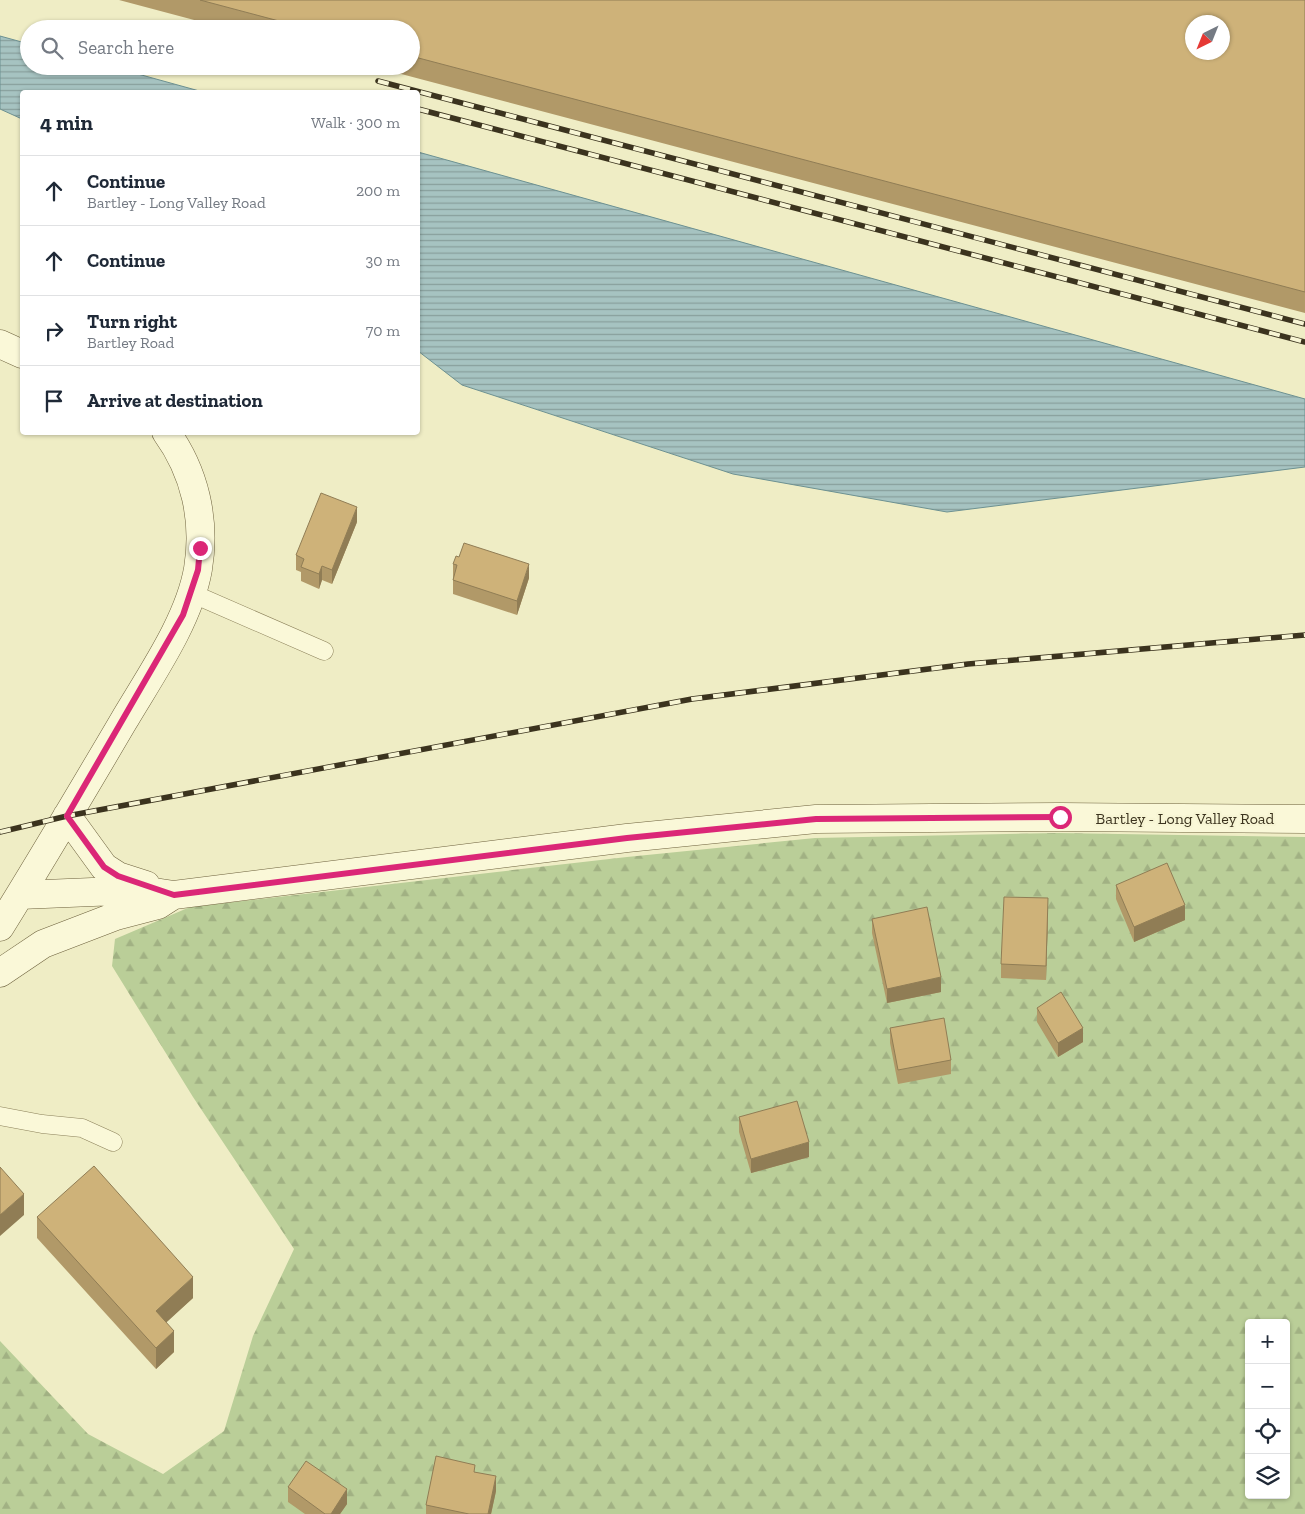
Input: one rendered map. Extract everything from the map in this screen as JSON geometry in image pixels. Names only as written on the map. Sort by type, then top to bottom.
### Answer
[{"type":"main road","points":[[0,344],[20,353]]},
{"type":"main road","points":[[0,927],[171,638],[183,615],[191,593],[200,548],[196,496],[187,466],[168,435]]},
{"type":"main road","points":[[67,816],[104,867],[118,876],[174,895]]},
{"type":"main road","name":"Bartley - Long Valley Road","points":[[20,895],[141,890],[174,895],[618,839],[816,819],[1051,817],[1305,819]]},
{"type":"main road","points":[[0,973],[43,944],[116,916],[158,904],[174,895]]},
{"type":"lane","points":[[191,593],[324,651]]},
{"type":"lane","points":[[0,1116],[42,1124],[82,1128],[113,1142]]},
{"type":"green space","points":[[1058,833],[1305,837],[1305,1514],[0,1514],[0,1341],[88,1434],[163,1474],[224,1431],[253,1336],[294,1249],[193,1097],[112,966],[115,939],[190,907],[627,857],[815,838]]},
{"type":"water","points":[[0,36],[20,42],[20,75],[142,75],[196,90],[20,90],[20,118],[0,109]]},
{"type":"water","points":[[420,153],[1305,399],[1305,467],[947,512],[733,474],[462,385],[420,353]]},
{"type":"building","points":[[200,0],[1305,0],[1305,292],[420,58],[420,20],[275,20]]},
{"type":"building","points":[[321,493],[357,507],[332,570],[322,566],[319,574],[301,567],[304,559],[296,555]]},
{"type":"building","points":[[464,543],[529,564],[517,601],[453,580],[457,565],[453,564],[456,556],[459,557]]},
{"type":"building","points":[[1167,863],[1185,905],[1134,927],[1116,885]]},
{"type":"building","points":[[1004,897],[1048,898],[1046,966],[1001,964]]},
{"type":"building","points":[[927,907],[941,977],[887,989],[872,919]]},
{"type":"building","points":[[1061,992],[1083,1028],[1058,1043],[1037,1008]]},
{"type":"building","points":[[944,1018],[951,1060],[898,1070],[890,1028]]},
{"type":"building","points":[[797,1101],[809,1142],[751,1159],[739,1117]]},
{"type":"building","points":[[94,1166],[193,1277],[156,1311],[174,1331],[156,1348],[37,1217]]},
{"type":"building","points":[[0,1167],[24,1194],[0,1215]]},
{"type":"building","points":[[436,1456],[475,1465],[474,1472],[496,1476],[488,1514],[469,1514],[426,1505]]},
{"type":"building","points":[[306,1461],[347,1489],[331,1514],[325,1514],[288,1487]]},
{"type":"railway","points":[[378,81],[412,90]]},
{"type":"railway","points":[[420,92],[1305,324]]},
{"type":"railway","points":[[420,110],[1305,342]]},
{"type":"railway","points":[[0,832],[67,816],[692,699],[968,664],[1305,635]]},
{"type":"route","points":[[200,548],[198,570],[183,615],[134,703],[67,816],[104,867],[118,876],[174,895],[627,838],[816,819],[1060,817]]}]
